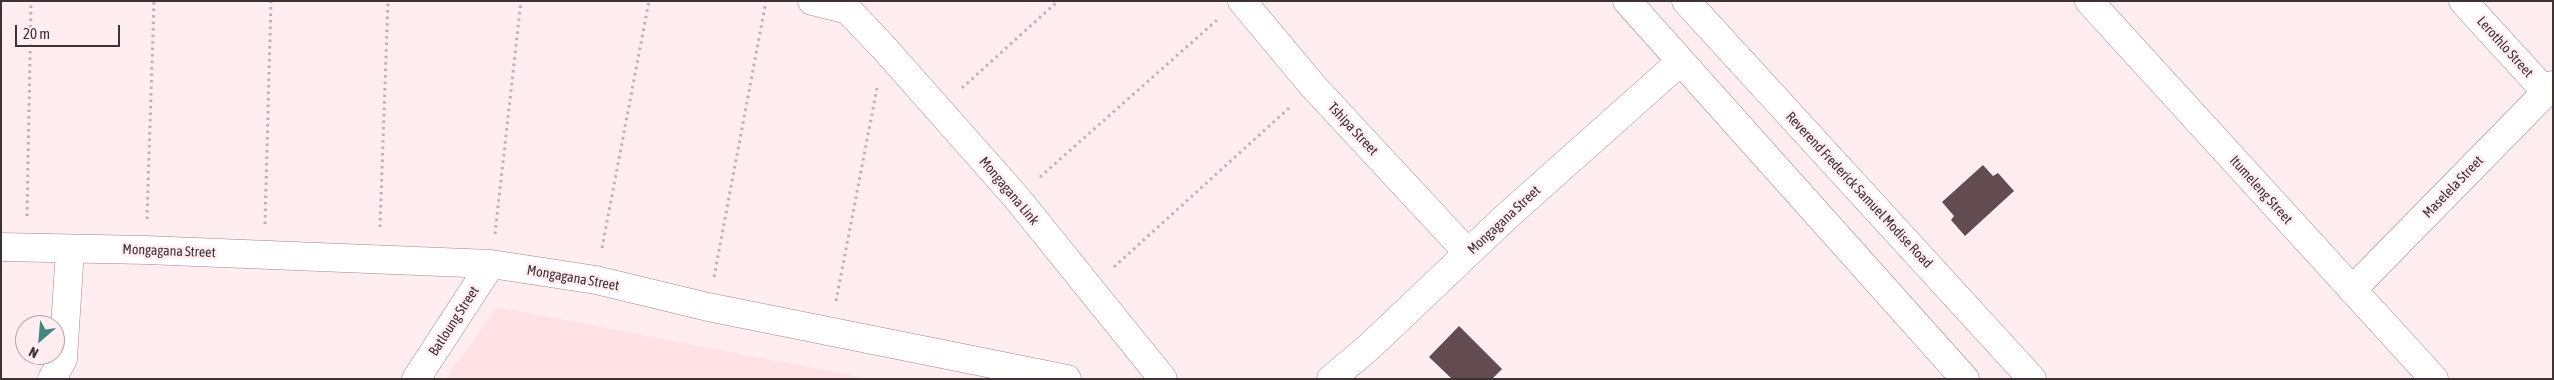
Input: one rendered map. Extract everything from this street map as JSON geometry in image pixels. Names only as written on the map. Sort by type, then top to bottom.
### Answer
[{"type":"street","points":[[812,1],[853,6]]},
{"type":"street","points":[[1627,1],[1965,379]]},
{"type":"street","name":"Reverend Frederick Samuel Modise Road","points":[[1686,1],[2032,379]]},
{"type":"street","name":"Itumeleng Street","points":[[2089,1],[2434,379]]},
{"type":"street","name":"Lerothlo Street","points":[[2463,1],[2549,88]]},
{"type":"street","name":"Mongagana Link","points":[[853,6],[885,49],[1016,197],[1089,290],[1163,379]]},
{"type":"street","name":"Tshipa Street","points":[[1233,8],[1313,86],[1468,253]]},
{"type":"street","name":"Mongagana Street","points":[[1331,379],[1369,347],[1468,253],[1680,62]]},
{"type":"street","name":"Maselela Street","points":[[2352,290],[2549,88]]},
{"type":"street","name":"Mongagana Street","points":[[14,247],[146,250],[491,264],[596,280],[708,307],[1067,379]]},
{"type":"street","points":[[52,379],[63,359],[70,249]]},
{"type":"street","name":"Batloung Street","points":[[416,379],[491,264]]},
{"type":"path","points":[[14,247],[31,1]]},
{"type":"path","points":[[146,250],[154,1]]},
{"type":"path","points":[[264,255],[271,1]]},
{"type":"path","points":[[378,260],[388,1]]},
{"type":"path","points":[[491,264],[521,1]]},
{"type":"path","points":[[596,280],[649,1]]},
{"type":"path","points":[[708,307],[766,1]]},
{"type":"path","points":[[939,109],[1058,1]]},
{"type":"path","points":[[1016,197],[1233,8]]},
{"type":"path","points":[[830,330],[885,49]]},
{"type":"path","points":[[1089,290],[1313,86]]},
{"type":"shaded area","points":[[497,307],[870,379],[446,379]]},
{"type":"building","points":[[1983,165],[1993,176],[1998,173],[2014,191],[1965,236],[1951,220],[1954,216],[1942,202]]},
{"type":"building","points":[[1459,326],[1502,369],[1492,379],[1452,379],[1429,357]]}]
